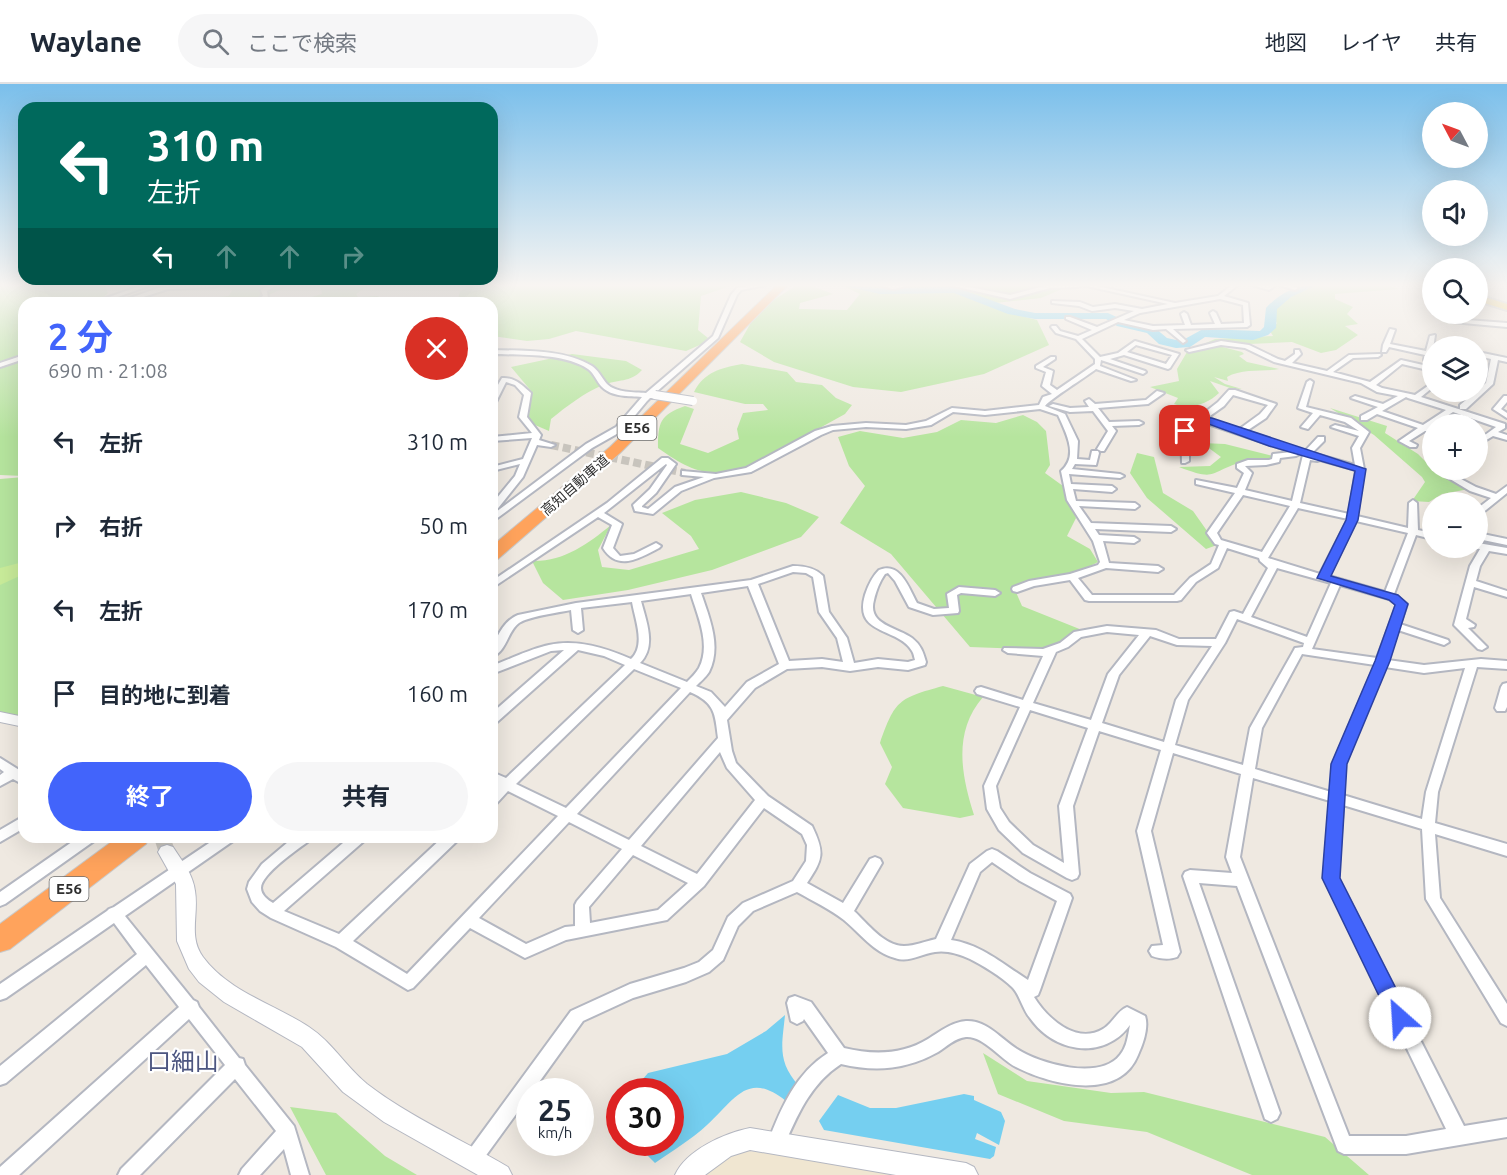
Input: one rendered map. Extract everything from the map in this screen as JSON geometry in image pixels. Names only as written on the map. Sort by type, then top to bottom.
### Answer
[{"type":"highway","name":"高知自動車道","points":[[498,543],[604,452],[724,336]]},
{"type":"highway","name":"高知自動車道","points":[[498,550],[615,450],[727,336]]},
{"type":"highway","name":"E56","points":[[0,928],[115,843]]},
{"type":"highway","name":"E56","points":[[0,940],[128,843]]},
{"type":"street","points":[[498,514],[589,446],[619,429],[644,399],[652,396],[716,336]]},
{"type":"street","points":[[1071,336],[1078,338],[1098,361],[1133,380]]},
{"type":"street","points":[[1078,338],[1082,336]]},
{"type":"street","points":[[1177,336],[1183,341]]},
{"type":"street","points":[[1382,350],[1389,336]]},
{"type":"street","points":[[1042,406],[1046,399],[1057,394],[1098,361],[1123,353],[1135,343],[1176,354],[1168,367],[1123,353]]},
{"type":"street","points":[[1189,350],[1221,343],[1235,343],[1287,363],[1329,372],[1380,390],[1416,398],[1502,426],[1488,436]]},
{"type":"street","points":[[1329,372],[1351,356],[1382,350],[1422,355]]},
{"type":"street","points":[[1287,363],[1298,354],[1297,351]]},
{"type":"street","points":[[498,352],[530,353],[573,360],[591,368],[606,387],[614,392],[693,401]]},
{"type":"street","points":[[1488,356],[1507,360]]},
{"type":"street","points":[[1053,358],[1038,367],[1050,371],[1047,386],[1057,394]]},
{"type":"street","points":[[1463,407],[1489,384],[1495,358]]},
{"type":"street","points":[[0,365],[18,359]]},
{"type":"street","points":[[1098,361],[1143,372]]},
{"type":"street","points":[[1371,385],[1401,362],[1422,367]]},
{"type":"street","points":[[498,390],[504,379],[517,384],[528,395],[523,417],[536,439]]},
{"type":"street","points":[[1309,647],[1352,518],[1360,469],[1356,448],[1365,432],[1348,420],[1301,406],[1310,382]]},
{"type":"street","points":[[1185,461],[1185,431],[1232,392],[1272,404],[1263,417],[1240,432]]},
{"type":"street","points":[[498,581],[597,513],[669,457],[671,466],[661,477],[656,491],[637,505],[638,509],[651,512],[678,489],[716,476],[755,467],[818,433],[832,428],[866,426],[906,428],[928,423],[952,410],[985,413],[1042,406],[1070,410],[1092,404],[1149,402],[1160,393]]},
{"type":"street","points":[[1416,398],[1422,393]]},
{"type":"street","points":[[1364,418],[1405,395]]},
{"type":"street","points":[[1355,398],[1384,407]]},
{"type":"street","points":[[1507,398],[1497,410],[1507,416]]},
{"type":"street","points":[[1073,461],[1094,463],[1098,451],[1112,431],[1092,404]]},
{"type":"street","points":[[1042,406],[1061,414],[1074,441],[1073,461],[1065,471],[1068,486],[1073,503],[1096,538],[1104,565]]},
{"type":"street","points":[[1446,414],[1452,410]]},
{"type":"street","points":[[1376,411],[1422,427]]},
{"type":"street","points":[[1305,427],[1318,412]]},
{"type":"street","points":[[1201,419],[1279,446],[1360,469]]},
{"type":"street","points":[[1107,424],[1139,423]]},
{"type":"street","points":[[1335,427],[1364,435]]},
{"type":"street","points":[[1413,446],[1403,441],[1422,429]]},
{"type":"street","points":[[1492,433],[1507,438]]},
{"type":"street","points":[[1279,446],[1290,438]]},
{"type":"street","points":[[498,439],[536,439],[551,445]]},
{"type":"street","points":[[498,503],[519,477],[527,460],[527,453],[536,439]]},
{"type":"street","points":[[1266,559],[1294,505],[1308,455],[1322,439]]},
{"type":"street","points":[[1308,455],[1276,456],[1275,460],[1266,464],[1245,462],[1240,466],[1248,473],[1240,492],[1212,533],[1218,542],[1330,580],[1388,596],[1402,604],[1382,661],[1339,764],[1331,878],[1459,1136]]},
{"type":"street","points":[[498,467],[527,460]]},
{"type":"street","points":[[1065,471],[1120,476]]},
{"type":"street","points":[[685,473],[716,476]]},
{"type":"street","points":[[1457,480],[1473,489],[1497,497]]},
{"type":"street","points":[[1199,482],[1422,534]]},
{"type":"street","points":[[1068,486],[1112,489]]},
{"type":"street","points":[[1488,504],[1507,489]]},
{"type":"street","points":[[1073,503],[1135,506]]},
{"type":"street","points":[[1388,596],[1413,532],[1413,503]]},
{"type":"street","points":[[597,513],[617,524],[608,548],[610,554],[619,559],[634,558],[656,546]]},
{"type":"street","points":[[1088,526],[1171,529]]},
{"type":"street","points":[[1096,538],[1134,540]]},
{"type":"street","points":[[1488,538],[1507,542]]},
{"type":"street","points":[[1072,577],[1089,598],[1177,598],[1193,580],[1215,566],[1224,544]]},
{"type":"street","points":[[1488,547],[1507,551]]},
{"type":"street","points":[[1478,558],[1471,583],[1465,623],[1460,625],[1482,647]]},
{"type":"street","points":[[1245,619],[1273,567],[1266,559]]},
{"type":"street","points":[[1017,589],[1032,583],[1072,577],[1104,565],[1158,569]]},
{"type":"street","points":[[498,646],[504,640],[510,623],[518,618],[576,606],[752,583],[795,568],[809,570],[818,576],[824,612],[842,638],[850,667]]},
{"type":"street","points":[[722,718],[751,685],[785,665],[822,663],[850,667],[878,663],[908,666],[921,662],[920,653],[911,643],[870,620],[866,612],[869,597],[884,570],[891,570],[897,575],[913,605],[933,612],[954,611],[952,594],[959,590],[995,593]]},
{"type":"street","points":[[752,583],[785,665]]},
{"type":"street","points":[[1471,583],[1507,594]]},
{"type":"street","points":[[297,843],[259,875],[254,889],[258,899],[282,918],[341,942],[408,983],[703,672],[710,659],[711,647],[695,591]]},
{"type":"street","points":[[498,793],[645,650],[636,599]]},
{"type":"street","points":[[576,606],[578,630]]},
{"type":"street","points":[[1157,951],[1172,952],[1144,831],[1182,700],[1220,642],[1234,614],[1309,647],[1424,669],[1472,664],[1507,665]]},
{"type":"street","points":[[1394,625],[1444,642]]},
{"type":"street","points":[[1008,650],[1033,654],[1051,651],[1078,634],[1107,629],[1150,629],[1177,642],[1220,642]]},
{"type":"street","points":[[1051,651],[990,786],[994,809],[1004,826],[1028,849],[1072,874],[1066,806],[1114,674],[1150,629]]},
{"type":"street","points":[[498,715],[576,646]]},
{"type":"street","points":[[473,1159],[577,1016],[630,991],[686,975],[704,967],[718,955],[733,922],[748,907],[798,885],[813,862],[814,845],[807,830],[763,800],[731,765],[722,718],[714,701],[689,687],[634,663],[591,648],[576,646],[550,648],[498,668]]},
{"type":"street","points":[[1309,647],[1299,650],[1256,728],[1233,857],[1344,1145],[1406,1145],[1507,1128]]},
{"type":"street","points":[[1472,664],[1432,792],[1428,826],[1433,899],[1507,1017]]},
{"type":"street","points":[[1501,708],[1507,687]]},
{"type":"street","points":[[981,691],[1507,850]]},
{"type":"street","points":[[0,717],[18,721]]},
{"type":"street","points":[[584,931],[582,905],[725,738]]},
{"type":"street","points":[[0,763],[18,776]]},
{"type":"street","points":[[0,781],[18,776]]},
{"type":"street","points":[[498,780],[699,882]]},
{"type":"street","points":[[469,920],[525,951],[544,941],[662,916],[699,882],[763,800]]},
{"type":"street","points":[[0,837],[18,825]]},
{"type":"street","points":[[0,900],[81,843]]},
{"type":"street","points":[[0,993],[219,843]]},
{"type":"street","points":[[274,912],[352,843]]},
{"type":"street","points":[[341,942],[446,843]]},
{"type":"street","points":[[167,852],[185,884],[187,901],[183,928],[188,949],[210,979],[226,992],[300,1032],[320,1047],[342,1076],[374,1102],[500,1175]]},
{"type":"street","points":[[798,885],[845,913],[894,951],[910,953],[941,945],[975,954],[994,963],[1019,983],[1032,990],[1065,898],[1025,877],[992,855],[975,868],[941,945]]},
{"type":"street","points":[[845,913],[875,863]]},
{"type":"street","points":[[1241,880],[1190,876],[1271,1113]]},
{"type":"street","points":[[114,913],[288,1132],[300,1175]]},
{"type":"street","points":[[0,1077],[148,954]]},
{"type":"street","points":[[797,1016],[795,1003],[806,1006],[825,1039],[839,1055],[870,1063],[895,1060],[921,1052],[962,1029],[974,1029],[1030,1067],[1056,1075],[1108,1073],[1123,1066],[1130,1056],[1139,1021],[1127,1015],[1108,1038],[1085,1042],[1061,1035],[1042,1021],[1019,983]]},
{"type":"street","points":[[5,1175],[190,1007]]},
{"type":"street","points":[[777,1142],[788,1114],[814,1074],[820,1066],[839,1055]]},
{"type":"street","points":[[127,1175],[237,1065]]},
{"type":"street","points":[[248,1175],[288,1132]]},
{"type":"street","points":[[687,1175],[713,1151],[730,1142],[750,1139],[966,1175]]},
{"type":"shaded area","points":[[747,1151],[897,1175],[706,1175],[726,1156]]},
{"type":"green space","points":[[0,336],[18,336],[18,476],[0,475]]},
{"type":"green space","points":[[498,336],[559,336],[549,339],[527,341]]},
{"type":"green space","points":[[603,336],[705,336],[708,338],[702,344],[686,351]]},
{"type":"green space","points":[[743,336],[1045,336],[1049,345],[984,374],[901,392],[853,387],[774,362],[740,342]]},
{"type":"green space","points":[[1357,336],[1336,350],[1321,353],[1292,342],[1248,344],[1228,341],[1197,347],[1215,339]]},
{"type":"green space","points":[[1215,345],[1242,352],[1244,354],[1239,356],[1247,362],[1279,369],[1239,372],[1227,377],[1228,381],[1214,377],[1225,384],[1242,389],[1230,388],[1210,381],[1219,393],[1204,403],[1192,406],[1174,404],[1178,398],[1150,387],[1179,381],[1177,369],[1187,352]]},
{"type":"green space","points":[[572,354],[626,361],[642,370],[633,377],[603,385],[576,400],[551,419],[549,431],[528,422],[532,392],[511,367]]},
{"type":"green space","points":[[742,364],[787,372],[796,382],[822,385],[836,398],[852,405],[845,414],[755,464],[726,471],[694,469],[658,448],[660,426],[665,416],[685,406],[694,409],[680,444],[708,453],[739,439],[737,429],[743,413],[768,410],[763,404],[745,404],[694,392],[708,375]]},
{"type":"green space","points":[[1330,408],[1387,426],[1385,433],[1422,458],[1422,477],[1374,435]]},
{"type":"green space","points":[[1023,415],[1037,422],[1046,431],[1050,465],[1045,473],[1063,486],[1076,518],[1067,536],[1090,549],[1098,562],[1069,577],[1015,590],[1022,606],[1092,634],[1045,655],[1024,649],[970,647],[891,554],[840,523],[865,486],[849,466],[838,437],[860,431],[903,438],[937,432],[961,420],[996,423]]},
{"type":"green space","points":[[1202,443],[1225,444],[1273,456],[1262,462],[1246,461],[1207,475],[1179,467],[1210,466],[1221,457]]},
{"type":"green space","points":[[1137,453],[1154,457],[1163,493],[1193,511],[1217,545],[1206,549],[1147,498],[1130,473]]},
{"type":"green space","points":[[18,478],[18,715],[0,713],[0,479]]},
{"type":"green space","points":[[1424,480],[1452,480],[1469,489],[1453,492],[1422,492],[1422,502],[1412,501],[1425,482]]},
{"type":"green space","points":[[741,492],[786,503],[819,517],[801,537],[712,570],[628,590],[563,600],[543,583],[532,561],[543,561],[565,555],[584,545],[611,525],[598,550],[602,567],[629,570],[699,549],[691,536],[662,513],[695,500]]},
{"type":"green space","points":[[18,563],[18,577],[0,585],[0,568]]},
{"type":"green space","points":[[943,686],[983,697],[973,710],[967,724],[962,754],[963,769],[974,815],[960,818],[903,808],[885,784],[892,767],[880,743],[895,709],[908,698]]},
{"type":"green space","points":[[983,1053],[1027,1081],[1111,1093],[1144,1092],[1325,1137],[1369,1175],[1252,1175],[1147,1132],[1064,1121],[998,1094]]},
{"type":"green space","points":[[290,1107],[336,1113],[385,1156],[417,1175],[326,1175]]},
{"type":"water","points":[[785,1015],[782,1044],[784,1061],[799,1086],[786,1101],[773,1092],[761,1088],[751,1088],[742,1092],[684,1143],[684,1078],[644,1078],[648,1073],[727,1054],[766,1031]]},
{"type":"water","points":[[964,1094],[974,1096],[974,1100],[1001,1112],[1005,1121],[999,1145],[977,1133],[975,1139],[996,1147],[994,1156],[990,1159],[824,1130],[819,1121],[838,1095],[870,1108],[896,1108]]},
{"type":"water","points":[[648,1156],[665,1156],[655,1163]]},
{"type":"waterway","points":[[1157,336],[1163,341],[1176,344],[1186,344],[1198,336]]},
{"type":"tunnel","points":[[551,445],[685,473]]},
{"type":"tunnel","points":[[164,843],[167,852]]},
{"type":"district","name":"口細山","points":[[183,1062]]},
{"type":"route","points":[[1185,431],[1201,419],[1208,420],[1272,444],[1360,469],[1352,520],[1323,578],[1394,597],[1402,604],[1382,661],[1339,764],[1331,878],[1400,1018]]}]
